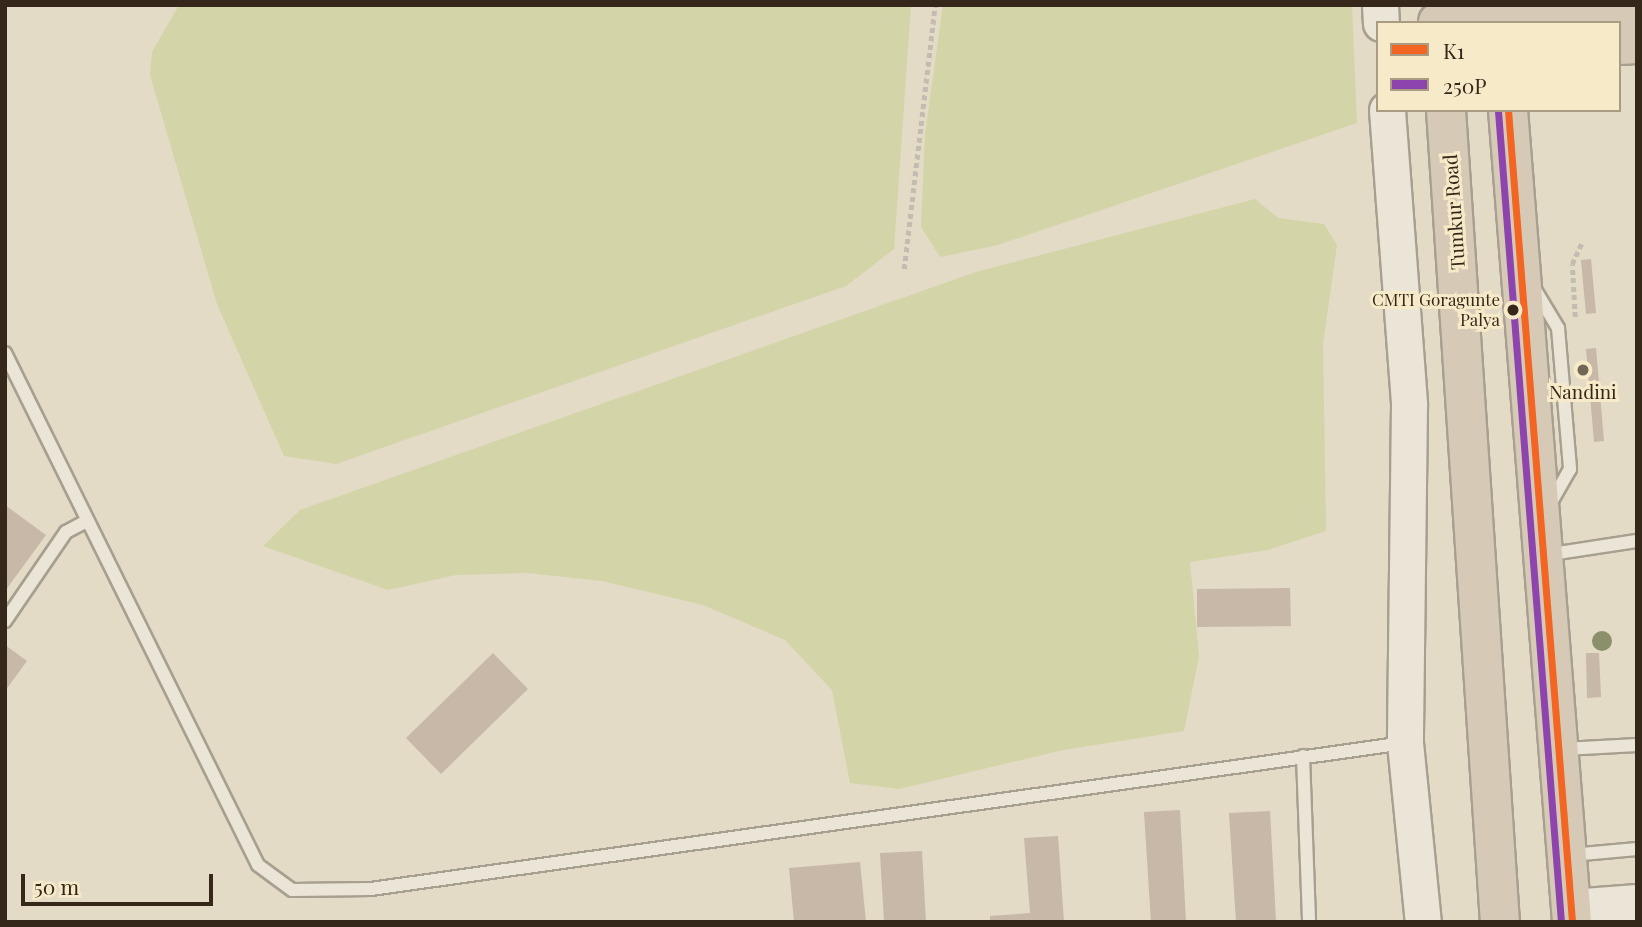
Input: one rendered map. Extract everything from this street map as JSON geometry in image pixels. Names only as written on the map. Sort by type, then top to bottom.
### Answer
[{"type":"highway","points":[[1437,17],[1637,9]]},
{"type":"highway","name":"Tumkur Road","points":[[1446,112],[1500,922]]},
{"type":"highway","points":[[1508,112],[1525,272],[1571,898]]},
{"type":"street","points":[[1387,112],[1409,405],[1405,743],[1423,922]]},
{"type":"street","points":[[1571,898],[1637,881]]},
{"type":"street","points":[[1571,898],[1637,902]]},
{"type":"lane","points":[[5,353],[85,522],[258,865],[292,890],[371,890],[1405,743]]},
{"type":"lane","points":[[5,621],[66,532],[85,522]]},
{"type":"lane","points":[[1543,538],[1637,541]]},
{"type":"lane","points":[[1560,749],[1637,745]]},
{"type":"lane","points":[[1303,756],[1309,922]]},
{"type":"lane","points":[[1571,898],[1637,849]]},
{"type":"path","points":[[904,268],[935,5]]},
{"type":"green space","points":[[179,5],[911,5],[894,249],[846,286],[336,464],[284,456],[217,304],[150,75],[152,52]]},
{"type":"green space","points":[[943,5],[1352,5],[1357,123],[998,245],[940,257],[921,227],[925,134]]},
{"type":"green space","points":[[1255,199],[1278,218],[1324,224],[1337,245],[1323,344],[1326,531],[1268,550],[1190,562],[1199,656],[1184,731],[1063,750],[899,789],[850,783],[832,690],[785,640],[703,605],[602,581],[527,573],[456,575],[388,590],[263,546],[300,510],[976,272]]},
{"type":"building","points":[[1591,259],[1596,313],[1586,314],[1581,260]]},
{"type":"building","points":[[1596,348],[1604,441],[1594,442],[1586,349]]},
{"type":"building","points":[[5,505],[46,535],[5,591]]},
{"type":"building","points":[[1290,588],[1291,626],[1197,627],[1197,589]]},
{"type":"building","points":[[5,645],[27,661],[5,691]]},
{"type":"building","points":[[493,653],[528,689],[441,774],[406,738]]},
{"type":"building","points":[[1586,653],[1599,653],[1601,697],[1587,698]]},
{"type":"building","points":[[1180,810],[1186,922],[1151,922],[1144,812]]},
{"type":"building","points":[[1270,811],[1276,920],[1236,922],[1229,813]]},
{"type":"building","points":[[1058,836],[1064,922],[990,922],[990,916],[1030,913],[1024,838]]},
{"type":"building","points":[[922,851],[926,922],[884,922],[880,853]]},
{"type":"building","points":[[860,862],[866,922],[794,922],[789,868]]},
{"type":"transit line","name":"250P","points":[[1498,112],[1561,922]]},
{"type":"transit line","name":"K1","points":[[1508,112],[1572,922]]},
{"type":"place","name":"CMTI Goragunte Palya","points":[[1513,310]]},
{"type":"place","name":"Nandini","points":[[1583,370]]}]
